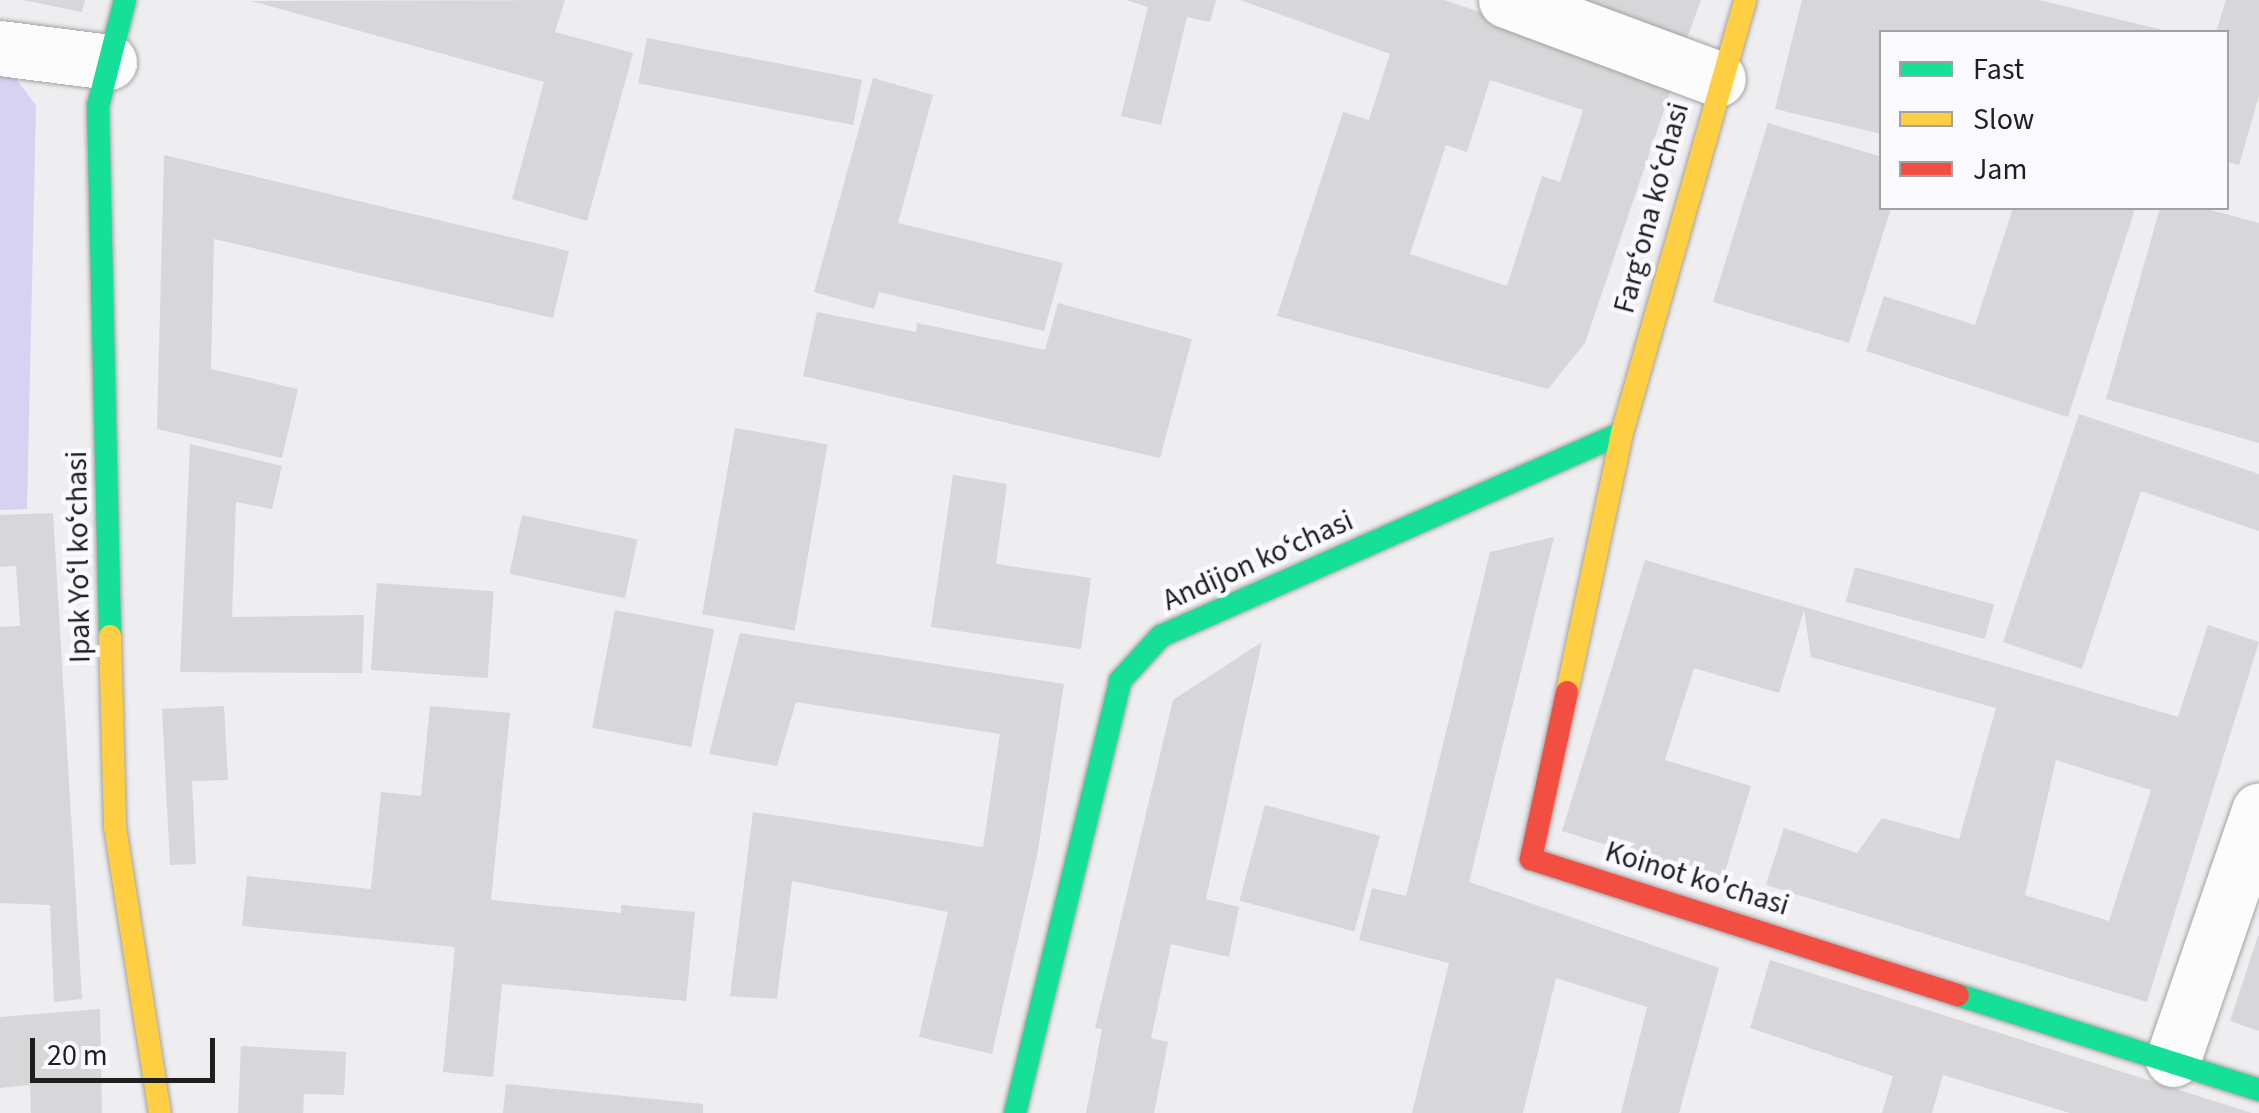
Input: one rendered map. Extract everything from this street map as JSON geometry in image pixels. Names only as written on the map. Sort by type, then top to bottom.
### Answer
[{"type":"street","name":"Ipak Yoʻl koʻchasi","points":[[125,0],[98,106],[115,827],[160,1113]]},
{"type":"street","points":[[1506,0],[1718,80]]},
{"type":"street","name":"Fargʻona koʻchasi","points":[[1622,433],[1718,80],[1745,0]]},
{"type":"street","points":[[0,48],[109,62]]},
{"type":"street","name":"Koinot ko'chasi","points":[[1622,433],[1532,859],[2173,1059],[2259,1090]]},
{"type":"street","name":"Andijon koʻchasi","points":[[1015,1113],[1120,680],[1161,636],[1622,433]]},
{"type":"street","points":[[2173,1059],[2259,810]]},
{"type":"shaded area","points":[[0,58],[36,105],[27,509],[0,510]]},
{"type":"building","points":[[23,0],[85,0],[82,12]]},
{"type":"building","points":[[565,0],[555,32],[633,53],[587,221],[512,199],[544,82],[251,1]]},
{"type":"building","points":[[1126,0],[1216,0],[1210,22],[1187,17],[1161,125],[1121,116],[1148,7]]},
{"type":"building","points":[[1240,0],[1444,0],[1675,78],[1585,343],[1548,389],[1277,316],[1343,112],[1369,120],[1390,54]],"holes":[[[1490,80],[1583,110],[1560,182],[1542,176],[1507,286],[1410,254],[1446,145],[1467,152]]]},
{"type":"building","points":[[1542,0],[1701,0],[1682,52]]},
{"type":"building","points":[[1802,0],[2039,0],[2163,30],[1879,30],[1879,133],[1775,109]]},
{"type":"building","points":[[2226,0],[2259,0],[2259,96],[2239,165],[2229,163],[2229,30],[2217,30]]},
{"type":"building","points":[[647,38],[862,80],[853,125],[638,83]]},
{"type":"building","points":[[873,78],[933,95],[898,223],[1063,263],[1044,331],[879,292],[874,309],[814,292]]},
{"type":"building","points":[[1768,123],[1879,156],[1879,210],[1890,210],[1849,343],[1713,302]]},
{"type":"building","points":[[164,155],[569,251],[553,318],[214,239],[211,369],[298,389],[282,458],[157,429]]},
{"type":"building","points":[[2012,210],[2135,210],[2068,417],[1866,351],[1884,296],[1975,325]]},
{"type":"building","points":[[2159,210],[2210,210],[2259,223],[2259,443],[2106,399]]},
{"type":"building","points":[[1058,303],[1192,339],[1160,458],[803,376],[817,312],[916,332],[917,323],[1045,350]]},
{"type":"building","points":[[2079,414],[2259,474],[2259,531],[2141,491],[2082,669],[2003,642]]},
{"type":"building","points":[[735,428],[828,444],[795,630],[702,614]]},
{"type":"building","points":[[190,444],[282,466],[272,509],[236,502],[232,617],[364,615],[362,673],[180,672]]},
{"type":"building","points":[[953,475],[1007,484],[996,564],[1091,578],[1081,649],[931,627]]},
{"type":"building","points":[[53,513],[82,999],[54,1002],[50,905],[0,903],[0,627],[20,626],[16,566],[0,567],[0,515]]},
{"type":"building","points":[[522,515],[637,540],[625,598],[510,574]]},
{"type":"building","points":[[1554,537],[1469,882],[1719,968],[1679,1113],[1621,1113],[1647,1007],[1556,978],[1523,1113],[1412,1113],[1449,963],[1359,940],[1372,888],[1406,896],[1490,552]]},
{"type":"building","points":[[1645,560],[2178,717],[2208,625],[2259,642],[2147,1002],[1766,885],[1784,828],[1857,853],[1882,818],[1959,839],[1996,708],[1811,657],[1804,610],[1779,693],[1694,668],[1665,760],[1751,786],[1722,881],[1562,831]],"holes":[[[2056,760],[2151,790],[2109,921],[2025,895]]]},
{"type":"building","points":[[1855,567],[1994,604],[1985,639],[1846,602]]},
{"type":"building","points":[[377,583],[494,591],[488,678],[371,670]]},
{"type":"building","points":[[615,610],[714,629],[691,747],[592,728]]},
{"type":"building","points":[[740,633],[1064,684],[1037,856],[992,1054],[919,1037],[948,912],[792,881],[777,999],[730,996],[753,812],[983,847],[1000,734],[796,702],[777,766],[709,754]]},
{"type":"building","points":[[1262,642],[1206,899],[1239,907],[1229,957],[1171,944],[1151,1038],[1168,1042],[1154,1113],[1086,1113],[1102,1029],[1095,1028],[1173,700]]},
{"type":"building","points":[[224,706],[228,780],[192,781],[196,864],[170,865],[162,709]]},
{"type":"building","points":[[430,706],[510,713],[491,900],[621,913],[621,905],[695,912],[686,1001],[502,984],[493,1077],[443,1072],[455,947],[242,926],[247,876],[371,889],[381,792],[421,796]]},
{"type":"building","points":[[1265,805],[1380,836],[1354,931],[1239,901]]},
{"type":"building","points":[[2259,936],[2259,1031],[2230,1021]]},
{"type":"building","points":[[1770,960],[2252,1113],[2070,1113],[1943,1075],[1932,1113],[1882,1113],[1893,1076],[1750,1028]]},
{"type":"building","points":[[100,1009],[102,1113],[31,1113],[30,1085],[0,1088],[0,1017]]},
{"type":"building","points":[[241,1046],[346,1052],[344,1095],[304,1094],[303,1113],[238,1113]]},
{"type":"building","points":[[506,1084],[703,1104],[703,1113],[503,1113]]},
{"type":"traffic: fast","points":[[110,636],[98,106],[125,0]]},
{"type":"traffic: fast","points":[[1015,1113],[1120,681],[1161,636],[1622,433]]},
{"type":"traffic: fast","points":[[1958,995],[2259,1090]]},
{"type":"traffic: slow","points":[[1567,692],[1622,433],[1745,0]]},
{"type":"traffic: slow","points":[[110,636],[115,827],[160,1113]]},
{"type":"traffic: jam","points":[[1567,692],[1531,859],[1958,995]]}]
